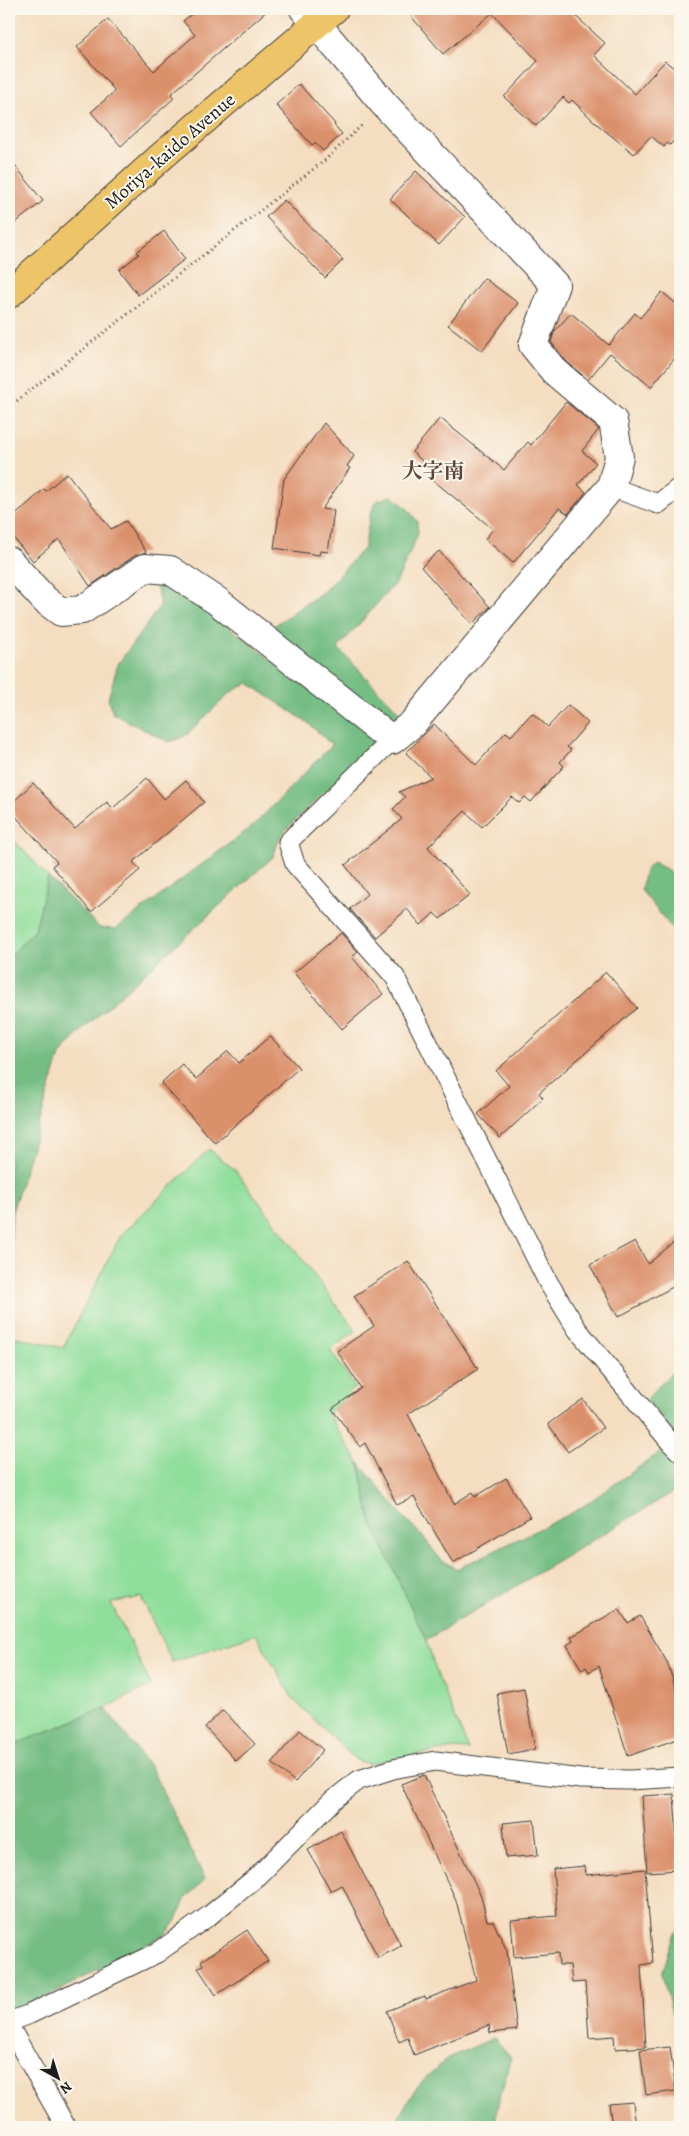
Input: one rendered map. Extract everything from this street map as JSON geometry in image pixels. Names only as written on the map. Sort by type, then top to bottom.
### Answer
[{"type":"main road","name":"Moriya-kaido Avenue","points":[[9,294],[318,14]]},
{"type":"street","points":[[9,561],[45,600],[62,612],[82,610],[145,568],[170,570],[217,601],[392,740],[412,724],[611,487],[619,457],[613,421],[554,371],[533,345],[555,285],[384,104],[318,14]]},
{"type":"lane","points":[[611,487],[658,504],[680,488]]},
{"type":"lane","points":[[392,740],[288,842],[295,864],[395,977],[548,1282],[577,1329],[670,1443],[680,1452]]},
{"type":"lane","points":[[9,2022],[30,2014],[157,1953],[210,1915],[258,1876],[333,1800],[359,1780],[393,1769],[435,1761],[581,1779],[630,1780],[680,1777]]},
{"type":"lane","points":[[9,2026],[66,2127]]},
{"type":"path","points":[[9,408],[325,160],[384,104]]},
{"type":"green space","points":[[392,496],[407,508],[417,521],[418,534],[397,581],[338,648],[402,715],[404,720],[396,726],[268,630],[324,591],[364,548],[370,516],[376,501]]},
{"type":"green space","points":[[152,581],[173,584],[369,735],[373,743],[371,748],[285,830],[278,842],[273,857],[80,1032],[60,1055],[12,1212],[9,1316],[9,958],[35,929],[48,877],[100,928],[116,929],[254,825],[332,745],[307,722],[248,683],[231,692],[185,736],[169,742],[113,714],[108,699],[118,664],[160,606],[157,589]]},
{"type":"green space","points":[[9,835],[48,877],[35,929],[9,958]]},
{"type":"green space","points":[[653,862],[666,869],[680,884],[680,938],[641,890],[645,871]]},
{"type":"green space","points":[[209,1149],[235,1170],[356,1331],[330,1350],[355,1387],[328,1414],[359,1463],[371,1521],[426,1640],[440,1682],[469,1750],[447,1749],[370,1764],[356,1760],[293,1699],[256,1634],[172,1662],[141,1597],[111,1603],[151,1685],[105,1708],[9,1747],[9,1335],[63,1348],[121,1235]]},
{"type":"green space","points":[[680,1364],[680,1440],[646,1400]]},
{"type":"green space","points":[[665,1449],[680,1465],[680,1488],[426,1640],[371,1521],[359,1463],[441,1560],[457,1569],[576,1511]]},
{"type":"green space","points":[[105,1708],[152,1770],[205,1879],[185,1900],[176,1922],[166,1934],[38,2002],[9,2011],[9,1747]]},
{"type":"green space","points":[[680,1930],[680,2044],[662,1974],[675,1933]]},
{"type":"green space","points":[[494,2038],[511,2057],[497,2108],[495,2127],[392,2127],[416,2088],[448,2058]]},
{"type":"building","points":[[198,9],[269,9],[171,94],[174,98],[121,146],[91,112],[115,91],[77,47],[108,19],[154,71],[195,35],[183,21]]},
{"type":"building","points":[[405,9],[568,9],[605,43],[594,55],[635,94],[665,61],[680,73],[680,133],[670,145],[667,143],[664,147],[651,136],[634,154],[597,124],[572,100],[569,103],[563,97],[536,126],[504,97],[538,61],[492,13],[443,54]]},
{"type":"building","points":[[299,84],[342,134],[323,151],[315,143],[312,145],[276,105]]},
{"type":"building","points":[[9,158],[43,201],[9,228]]},
{"type":"building","points":[[416,171],[465,217],[439,245],[390,199]]},
{"type":"building","points":[[284,200],[343,260],[325,278],[266,217]]},
{"type":"building","points":[[164,231],[185,259],[138,295],[119,270],[139,254],[137,252]]},
{"type":"building","points":[[484,278],[518,303],[482,351],[448,325]]},
{"type":"building","points":[[662,292],[680,307],[680,352],[651,387],[610,353],[588,380],[565,360],[551,342],[554,332],[571,313],[609,345],[635,313],[640,318]]},
{"type":"building","points":[[566,402],[599,429],[582,451],[596,463],[578,485],[586,492],[568,514],[559,508],[513,563],[485,539],[493,529],[429,477],[434,471],[412,452],[440,418],[504,470],[528,442],[531,445]]},
{"type":"building","points":[[324,423],[354,456],[347,466],[350,468],[322,509],[334,511],[328,552],[320,551],[319,555],[274,548],[284,479]]},
{"type":"building","points":[[67,473],[111,529],[126,521],[146,552],[136,555],[90,586],[59,539],[33,561],[9,533],[9,521],[44,489],[46,491]]},
{"type":"building","points":[[439,551],[490,607],[472,624],[421,567]]},
{"type":"building","points":[[568,705],[588,723],[567,747],[571,750],[560,762],[564,766],[531,802],[525,797],[519,803],[512,797],[482,827],[465,811],[428,847],[470,895],[440,919],[434,913],[421,925],[407,909],[375,937],[350,909],[367,894],[345,865],[402,819],[393,809],[405,797],[399,792],[431,777],[406,753],[434,724],[476,765],[506,732],[511,736],[532,713],[548,727]]},
{"type":"building","points":[[147,778],[164,799],[186,780],[204,802],[133,862],[140,870],[91,912],[52,866],[57,862],[9,809],[9,806],[33,783],[75,829],[107,802],[113,808]]},
{"type":"building","points":[[341,933],[358,952],[352,957],[383,994],[342,1029],[294,973]]},
{"type":"building","points":[[606,972],[637,1008],[539,1093],[543,1098],[500,1138],[478,1114],[509,1086],[496,1071]]},
{"type":"building","points":[[270,1036],[299,1068],[215,1143],[161,1083],[182,1064],[196,1079],[228,1051],[239,1063]]},
{"type":"building","points":[[680,1237],[680,1283],[618,1317],[590,1265],[635,1241],[648,1264]]},
{"type":"building","points":[[408,1261],[478,1369],[408,1414],[454,1504],[473,1492],[475,1497],[506,1478],[530,1517],[453,1563],[414,1497],[397,1505],[365,1443],[360,1447],[332,1409],[361,1388],[337,1351],[374,1326],[354,1296]]},
{"type":"building","points":[[583,1399],[603,1428],[568,1452],[548,1424]]},
{"type":"building","points":[[619,1609],[628,1623],[640,1616],[667,1662],[680,1702],[680,1738],[628,1756],[599,1666],[589,1672],[586,1667],[582,1670],[567,1645],[573,1641],[571,1637]]},
{"type":"building","points":[[524,1688],[535,1749],[508,1754],[497,1693]]},
{"type":"building","points":[[223,1710],[255,1744],[236,1761],[205,1727]]},
{"type":"building","points":[[300,1730],[323,1750],[295,1782],[272,1763]]},
{"type":"building","points":[[424,1775],[481,1896],[487,1921],[493,1921],[507,1951],[517,2030],[490,2033],[489,2025],[414,2055],[408,2038],[399,2042],[387,2011],[425,1996],[426,1999],[476,1980],[456,1900],[401,1784]]},
{"type":"building","points":[[674,1794],[679,1870],[647,1872],[642,1796]]},
{"type":"building","points":[[534,1820],[538,1855],[506,1858],[503,1823]]},
{"type":"building","points":[[341,1831],[401,1946],[378,1958],[342,1885],[331,1891],[308,1850]]},
{"type":"building","points":[[585,1866],[586,1875],[645,1869],[653,1963],[641,1965],[646,2047],[615,2049],[614,2036],[589,2038],[585,1982],[572,1983],[570,1965],[559,1965],[558,1953],[514,1957],[511,1920],[557,1916],[553,1869]]},
{"type":"building","points":[[247,1930],[268,1961],[216,1995],[198,1968],[203,1965],[201,1961]]},
{"type":"building","points":[[670,2047],[676,2091],[646,2095],[640,2050]]},
{"type":"building","points":[[633,2102],[636,2127],[612,2127],[609,2104]]},
{"type":"district","name":"大字南","points":[[433,471]]}]
